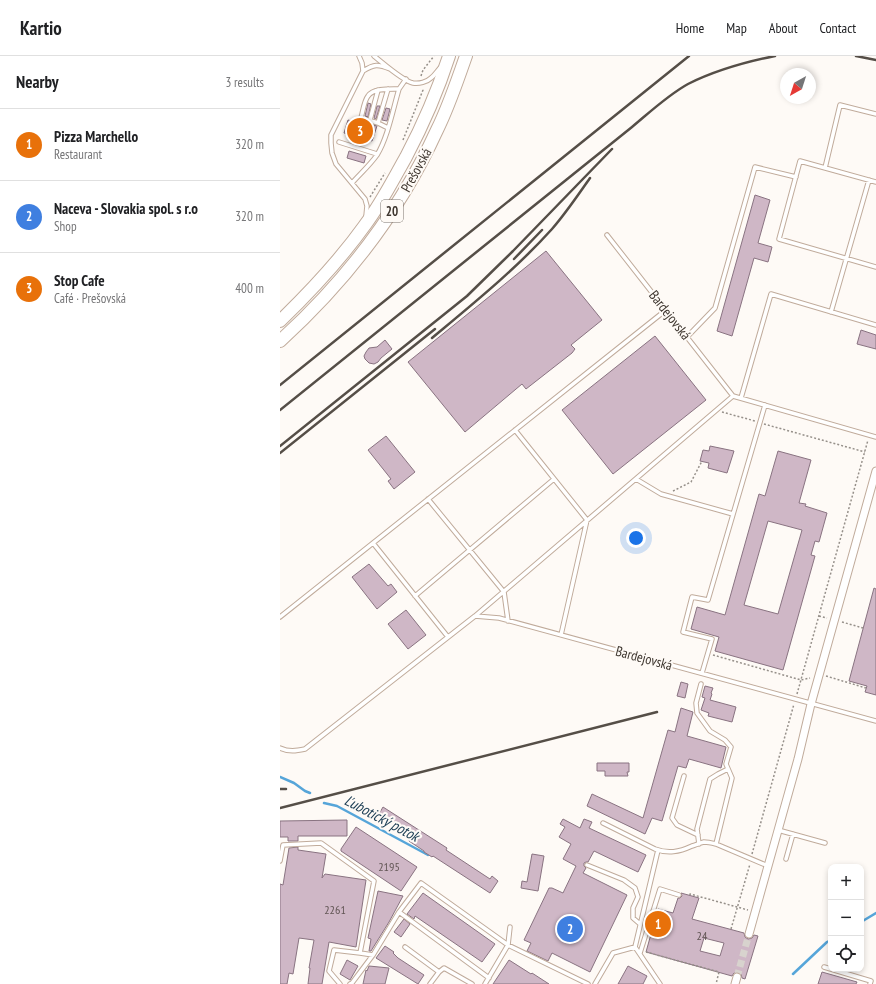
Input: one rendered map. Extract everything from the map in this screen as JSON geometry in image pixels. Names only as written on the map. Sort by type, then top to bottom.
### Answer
[{"type":"main road","name":"Prešovská","points":[[280,341],[309,314],[348,270],[381,228],[402,196],[438,129],[466,56]]},
{"type":"main road","name":"Prešovská","points":[[280,321],[325,275],[365,225],[389,187],[413,144],[432,103],[448,57]]},
{"type":"street","points":[[749,934],[876,471]]},
{"type":"lane","points":[[360,56],[364,71]]},
{"type":"lane","points":[[374,56],[406,80],[412,83],[422,82]]},
{"type":"lane","name":"Prešovská","points":[[422,82],[432,78],[448,57]]},
{"type":"lane","points":[[365,225],[367,203],[336,164],[332,153],[331,135],[364,71],[370,67],[378,65],[390,69]]},
{"type":"lane","points":[[352,183],[370,164],[381,148],[399,89],[406,80]]},
{"type":"lane","points":[[378,123],[388,89]]},
{"type":"lane","points":[[388,128],[370,120],[361,118],[367,96],[378,90],[399,89]]},
{"type":"lane","points":[[370,120],[378,90]]},
{"type":"lane","points":[[825,168],[840,105],[876,114]]},
{"type":"lane","points":[[339,142],[377,154]]},
{"type":"lane","points":[[876,182],[800,161],[779,239],[876,267]]},
{"type":"lane","points":[[687,337],[715,308],[754,167],[796,177]]},
{"type":"lane","points":[[831,312],[869,180]]},
{"type":"lane","name":"Bardejovská","points":[[607,235],[733,396]]},
{"type":"lane","points":[[741,398],[771,294],[876,325]]},
{"type":"lane","points":[[280,617],[666,310]]},
{"type":"lane","points":[[280,748],[293,751],[305,749],[475,616],[733,396],[876,437]]},
{"type":"lane","points":[[702,674],[712,640],[683,632],[692,597],[708,600],[765,405]]},
{"type":"lane","points":[[515,430],[587,520]]},
{"type":"lane","points":[[415,596],[554,479]]},
{"type":"lane","points":[[636,479],[661,494],[733,514]]},
{"type":"lane","points":[[428,499],[504,592],[508,621]]},
{"type":"lane","points":[[561,635],[587,520]]},
{"type":"lane","points":[[373,543],[448,637]]},
{"type":"lane","name":"Bardejovská","points":[[475,616],[499,618],[876,721]]},
{"type":"lane","points":[[701,684],[696,703],[697,713],[710,731],[725,740],[731,747],[726,764],[732,778],[716,844]]},
{"type":"lane","points":[[699,844],[697,829],[710,780],[728,769]]},
{"type":"lane","points":[[684,776],[672,818],[677,825],[698,835]]},
{"type":"lane","points":[[602,822],[658,850],[675,852],[704,842],[716,844],[768,866]]},
{"type":"lane","points":[[778,830],[825,843]]},
{"type":"lane","points":[[786,859],[793,834]]},
{"type":"lane","points":[[280,861],[283,845],[321,843],[374,881],[360,953]]},
{"type":"lane","points":[[635,947],[658,850]]},
{"type":"lane","points":[[587,865],[624,880],[635,888],[638,897],[633,908],[633,918],[640,924]]},
{"type":"lane","points":[[350,984],[373,955],[400,912],[421,883],[508,945],[588,984]]},
{"type":"lane","points":[[640,951],[660,889],[679,895]]},
{"type":"lane","points":[[400,912],[489,978]]},
{"type":"lane","points":[[485,984],[508,945],[510,927]]},
{"type":"lane","points":[[405,947],[438,972]]},
{"type":"lane","points":[[635,947],[640,951],[660,984]]},
{"type":"lane","points":[[595,984],[613,953],[635,947]]},
{"type":"lane","points":[[340,984],[329,971],[334,950],[373,955]]},
{"type":"lane","points":[[824,967],[871,981],[870,984]]},
{"type":"lane","points":[[430,984],[438,972],[444,968],[472,984]]},
{"type":"path","points":[[403,140],[423,90],[421,76],[423,70],[434,56]]},
{"type":"path","points":[[369,198],[385,172]]},
{"type":"path","points":[[716,410],[865,452]]},
{"type":"path","points":[[731,929],[869,435]]},
{"type":"path","points":[[664,495],[691,482],[702,461]]},
{"type":"path","points":[[708,654],[801,680],[827,676],[866,688]]},
{"type":"path","points":[[690,895],[755,912]]},
{"type":"path","points":[[640,951],[719,972],[716,984]]},
{"type":"building","points":[[368,103],[371,104],[368,117],[365,116]]},
{"type":"building","points":[[377,106],[380,106],[376,119],[374,118]]},
{"type":"building","points":[[386,108],[390,109],[387,121],[382,120]]},
{"type":"building","points":[[348,120],[359,123],[359,121],[377,126],[372,141],[344,133]]},
{"type":"building","points":[[349,151],[366,156],[364,163],[347,158]]},
{"type":"building","points":[[755,195],[770,200],[758,243],[772,247],[768,262],[754,258],[732,336],[717,331]]},
{"type":"building","points":[[546,251],[602,320],[571,345],[575,349],[572,353],[526,389],[522,384],[465,432],[408,362]]},
{"type":"building","points":[[861,330],[876,335],[876,349],[857,344]]},
{"type":"building","points":[[655,336],[706,400],[613,474],[562,410]]},
{"type":"building","points":[[385,340],[392,349],[378,362],[374,364],[369,363],[364,356],[366,352],[369,348],[377,347]]},
{"type":"building","points":[[386,436],[415,472],[394,489],[388,481],[391,479],[368,450]]},
{"type":"building","points":[[710,446],[734,451],[727,473],[708,468],[709,463],[700,461],[703,450],[709,451]]},
{"type":"building","points":[[778,451],[811,460],[799,503],[806,504],[805,506],[827,513],[819,542],[815,541],[811,555],[815,556],[783,670],[715,651],[719,637],[691,629],[697,607],[725,615],[759,494],[765,496]],"holes":[[[768,521],[802,530],[778,614],[744,605]]]},
{"type":"building","points":[[369,564],[388,586],[391,584],[397,592],[377,609],[352,577]]},
{"type":"building","points":[[874,588],[876,589],[876,695],[865,692],[867,686],[849,681]]},
{"type":"building","points":[[406,610],[426,635],[408,649],[388,624]]},
{"type":"building","points":[[681,682],[688,684],[685,698],[677,696]]},
{"type":"building","points":[[705,686],[713,688],[710,700],[736,707],[732,722],[708,716],[709,713],[701,710],[705,698],[702,697]]},
{"type":"building","points":[[681,708],[693,712],[687,736],[726,747],[721,768],[689,759],[686,768],[678,766],[662,821],[652,818],[645,834],[587,806],[592,794],[643,818],[668,730],[675,732]]},
{"type":"building","points":[[597,763],[629,763],[629,772],[627,772],[628,776],[605,776],[605,771],[597,771]]},
{"type":"building","points":[[383,807],[447,848],[446,850],[490,879],[492,876],[498,881],[490,893],[409,841],[412,835],[379,814]]},
{"type":"building","points":[[563,819],[580,828],[584,819],[592,822],[589,828],[646,855],[638,872],[594,851],[588,862],[584,863],[586,868],[583,873],[627,895],[590,972],[552,953],[548,961],[527,951],[531,943],[524,940],[549,888],[563,893],[576,866],[563,859],[571,844],[559,837],[565,827],[560,824]]},
{"type":"building","points":[[347,820],[347,836],[298,836],[298,841],[288,841],[288,837],[280,837],[280,821]]},
{"type":"building","points":[[356,827],[417,867],[401,891],[341,851]]},
{"type":"building","points":[[298,847],[298,850],[326,854],[322,878],[325,874],[366,880],[356,947],[329,942],[322,984],[308,984],[314,940],[299,938],[293,974],[289,973],[287,984],[280,984],[280,884],[283,885],[289,848]]},
{"type":"building","points":[[532,854],[544,856],[538,891],[521,888],[522,881],[527,882]]},
{"type":"building","points":[[378,891],[403,896],[389,922],[371,951],[369,951],[371,939],[368,938]]},
{"type":"building","points":[[423,893],[495,944],[482,962],[415,916],[414,919],[407,914]]},
{"type":"building","points":[[681,893],[699,898],[692,919],[744,933],[745,937],[748,939],[752,938],[754,935],[758,936],[745,979],[742,978],[741,974],[738,972],[734,973],[732,976],[646,952],[658,909],[673,913],[678,898],[682,896]],"holes":[[[704,938],[724,943],[720,956],[700,951]]]},
{"type":"building","points":[[404,919],[410,924],[401,937],[394,932]]},
{"type":"building","points":[[385,946],[394,952],[393,953],[398,958],[424,975],[418,984],[376,958]]},
{"type":"building","points":[[347,960],[358,966],[350,980],[340,974]]},
{"type":"building","points":[[509,960],[531,974],[532,973],[549,984],[493,984]]},
{"type":"building","points":[[369,966],[389,968],[385,984],[363,984],[366,970],[367,971]]},
{"type":"building","points":[[628,966],[647,976],[643,984],[618,984]]},
{"type":"building","points":[[822,972],[857,982],[856,984],[818,984]]},
{"type":"waterway","name":"Ľubotický potok","points":[[280,777],[294,783],[310,793]]},
{"type":"waterway","name":"Ľubotický potok","points":[[324,803],[337,806],[428,855]]},
{"type":"waterway","name":"Ľubotický potok","points":[[864,920],[876,913]]},
{"type":"waterway","name":"Ľubotický potok","points":[[793,974],[828,942]]},
{"type":"tunnel","points":[[737,977],[749,934]]},
{"type":"railway","points":[[280,385],[689,56]]},
{"type":"railway","points":[[280,410],[673,93],[688,84],[720,71],[775,56]]},
{"type":"railway","points":[[856,56],[876,60]]},
{"type":"railway","points":[[280,446],[467,296],[612,149]]},
{"type":"railway","points":[[432,338],[494,285],[538,244],[562,217],[590,178]]},
{"type":"railway","points":[[514,259],[542,230]]},
{"type":"railway","points":[[280,453],[435,329]]},
{"type":"railway","points":[[280,808],[657,712]]},
{"type":"railway","points":[[280,789],[286,789]]},
{"type":"place","name":"Stop Cafe","points":[[360,131]]},
{"type":"place","name":"Pizza Marchello","points":[[658,924]]},
{"type":"place","name":"Naceva - Slovakia spol. s r.o","points":[[570,929]]}]
